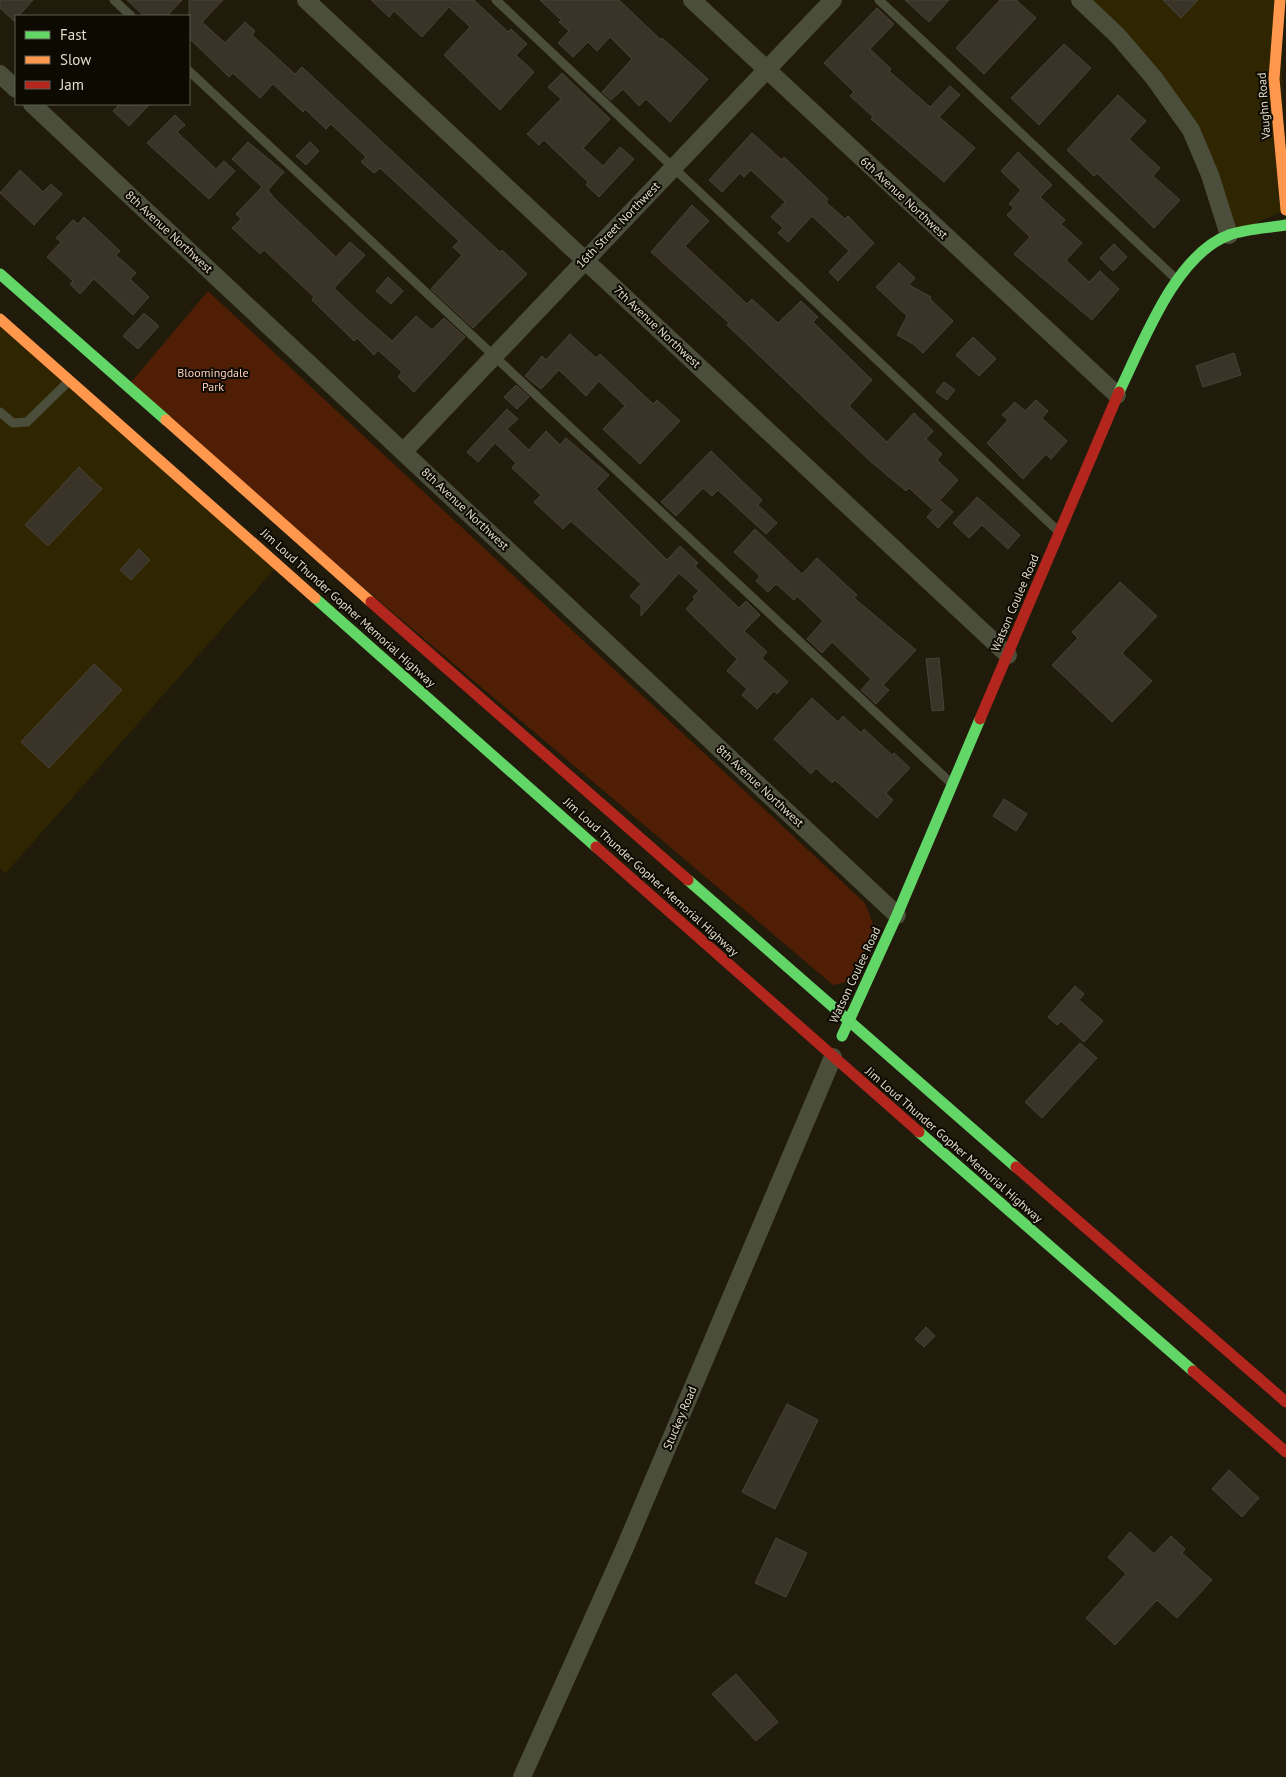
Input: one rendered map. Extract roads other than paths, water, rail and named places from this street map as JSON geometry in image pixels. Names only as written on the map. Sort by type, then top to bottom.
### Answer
[{"type":"main road","name":"Vaughn Road","points":[[1278,2],[1274,79],[1286,210]]},
{"type":"main road","name":"Watson Coulee Road","points":[[833,1057],[953,785],[1117,395],[1177,280],[1198,256],[1229,234],[1286,225]]},
{"type":"main road","name":"Jim Loud Thunder Gopher Memorial Highway","points":[[0,274],[848,1022],[1286,1402]]},
{"type":"main road","name":"Jim Loud Thunder Gopher Memorial Highway","points":[[0,319],[833,1057],[1286,1452]]},
{"type":"street","name":"7th Avenue Northwest","points":[[306,0],[1008,655]]},
{"type":"street","name":"6th Avenue Northwest","points":[[692,0],[1117,395]]},
{"type":"street","name":"16th Street Northwest","points":[[404,451],[833,0]]},
{"type":"street","points":[[1080,0],[1118,36],[1154,78],[1191,130],[1210,175],[1229,234]]},
{"type":"street","points":[[0,74],[15,88]]},
{"type":"street","name":"8th Avenue Northwest","points":[[33,105],[897,915]]},
{"type":"street","name":"Stuckey Road","points":[[522,1777],[624,1552],[833,1057]]},
{"type":"lane","points":[[114,0],[130,15]]},
{"type":"lane","points":[[496,0],[1060,533]]},
{"type":"lane","points":[[879,0],[1177,280]]},
{"type":"lane","points":[[190,72],[953,785]]},
{"type":"lane","points":[[0,412],[13,423],[27,422],[69,380]]},
{"type":"park label","name":"Bloomingdale Park","points":[[213,380]]}]
